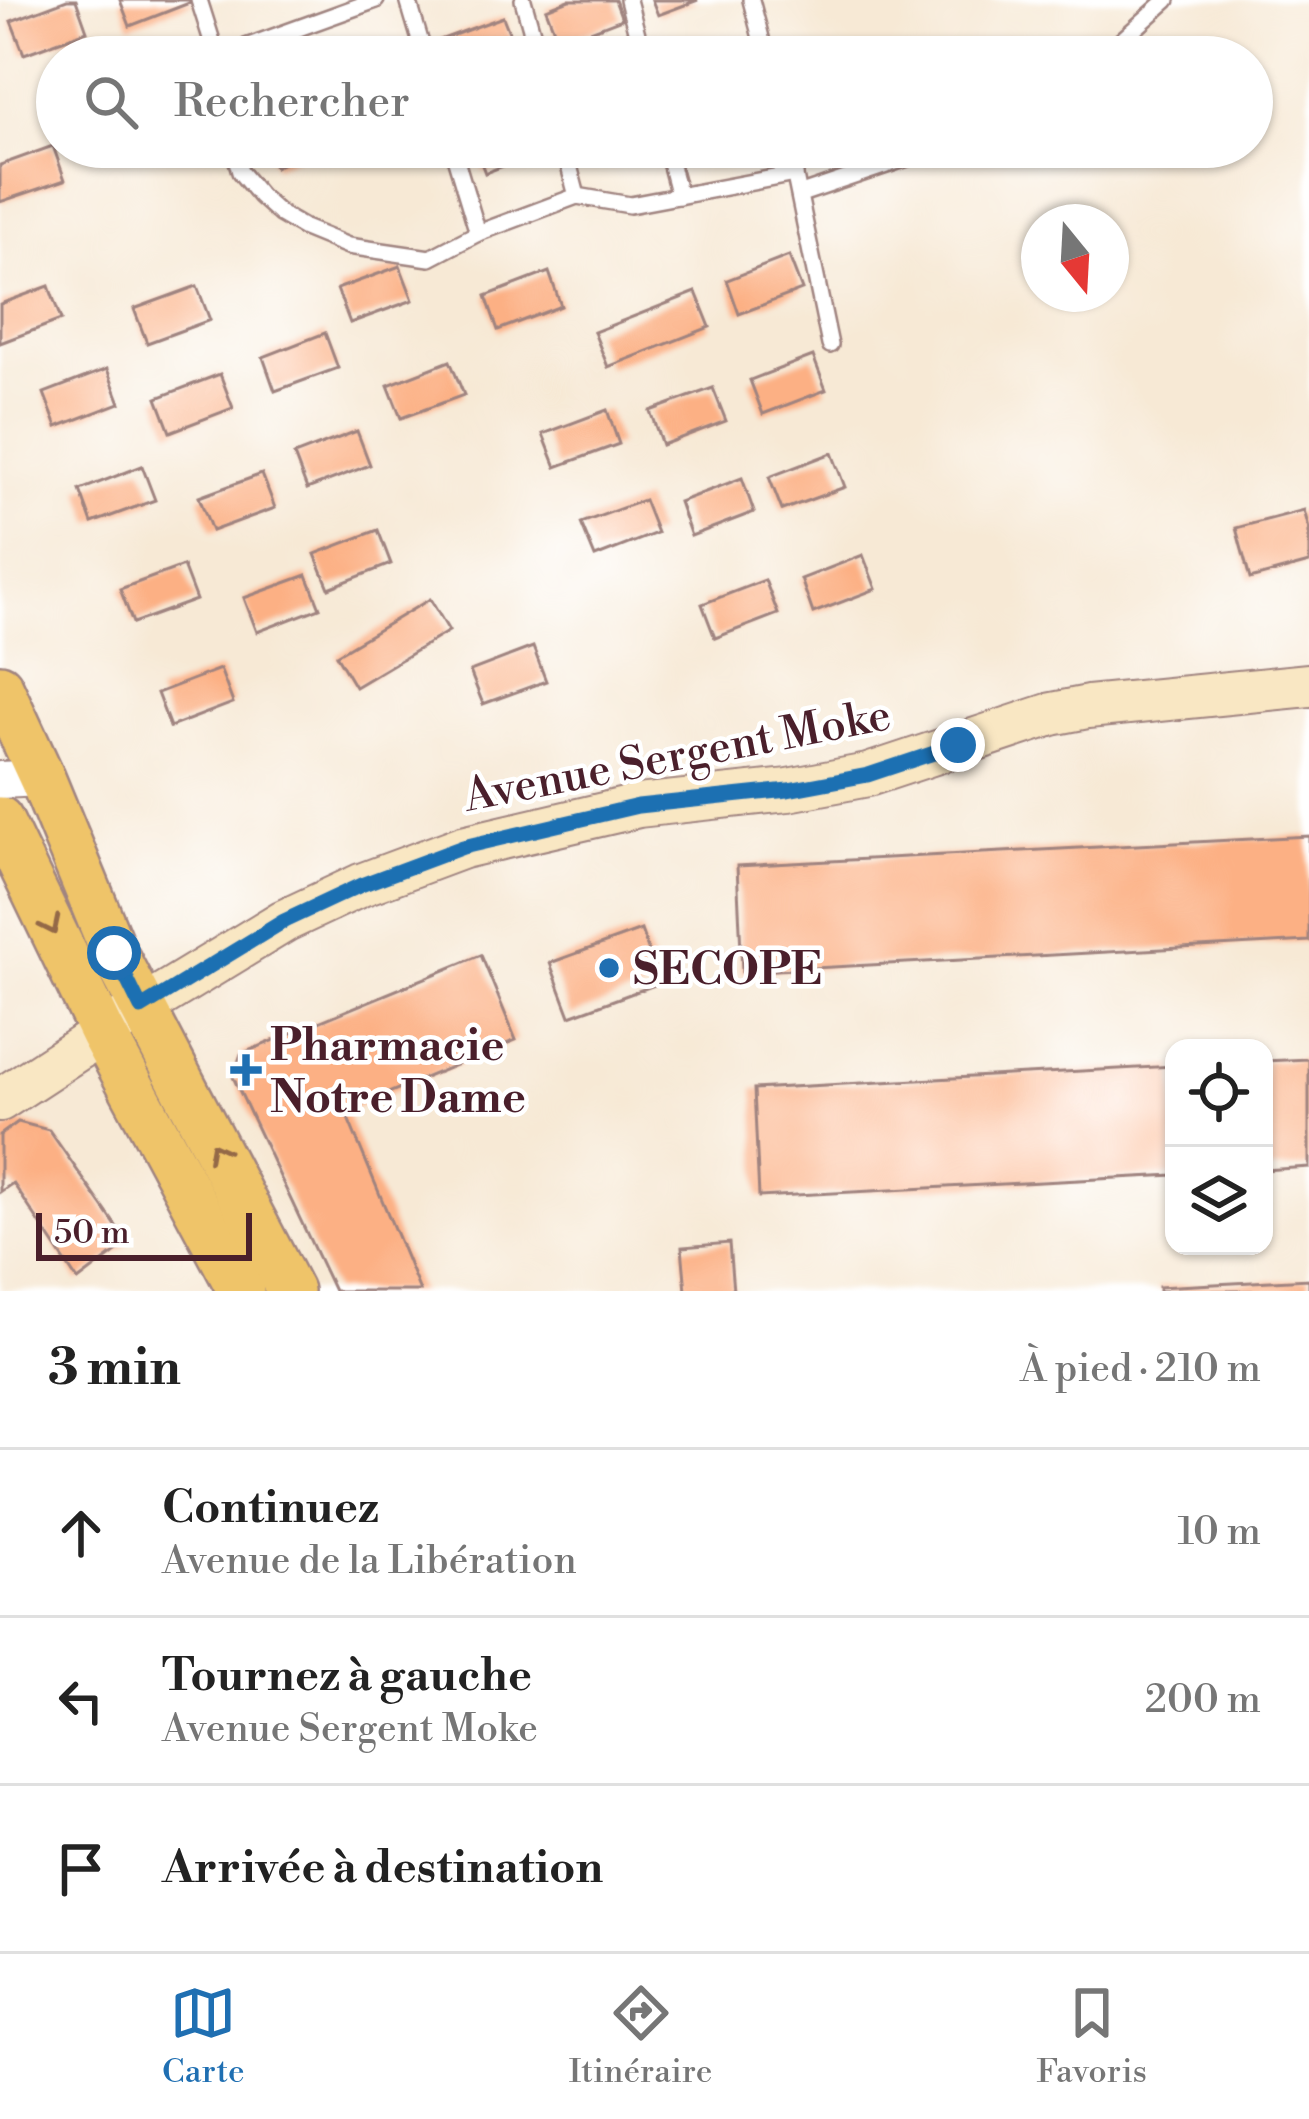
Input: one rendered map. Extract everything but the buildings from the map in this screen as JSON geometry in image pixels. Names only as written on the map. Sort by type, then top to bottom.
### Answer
[{"type":"main road","name":"Avenue Sergent Moke","points":[[0,1100],[284,921],[361,885],[463,847],[638,806],[788,790],[868,775],[1014,726],[1088,707],[1309,686]]},
{"type":"main road","points":[[0,687],[21,779],[290,1291]]},
{"type":"main road","points":[[0,820],[102,1032],[241,1291]]},
{"type":"lane","points":[[200,0],[211,36]]},
{"type":"lane","points":[[276,36],[376,0]]},
{"type":"lane","points":[[408,0],[419,36]]},
{"type":"lane","points":[[523,0],[533,36]]},
{"type":"lane","points":[[628,0],[637,36]]},
{"type":"lane","points":[[1127,36],[1167,0]]},
{"type":"lane","points":[[757,2],[763,36]]},
{"type":"lane","points":[[239,168],[260,196],[304,228],[348,246],[430,258],[478,233],[577,196],[630,205],[795,174]]},
{"type":"lane","points":[[458,168],[478,233]]},
{"type":"lane","points":[[570,168],[577,196]]},
{"type":"lane","points":[[672,168],[679,196]]},
{"type":"lane","points":[[794,168],[830,346]]},
{"type":"lane","points":[[801,194],[878,168]]},
{"type":"place","name":"SECOPE","points":[[609,968]]},
{"type":"place","name":"Pharmacie Notre Dame","points":[[246,1070]]},
{"type":"route","points":[[114,953],[141,1008],[284,921],[361,885],[463,847],[638,806],[788,790],[868,775],[958,745]]}]
